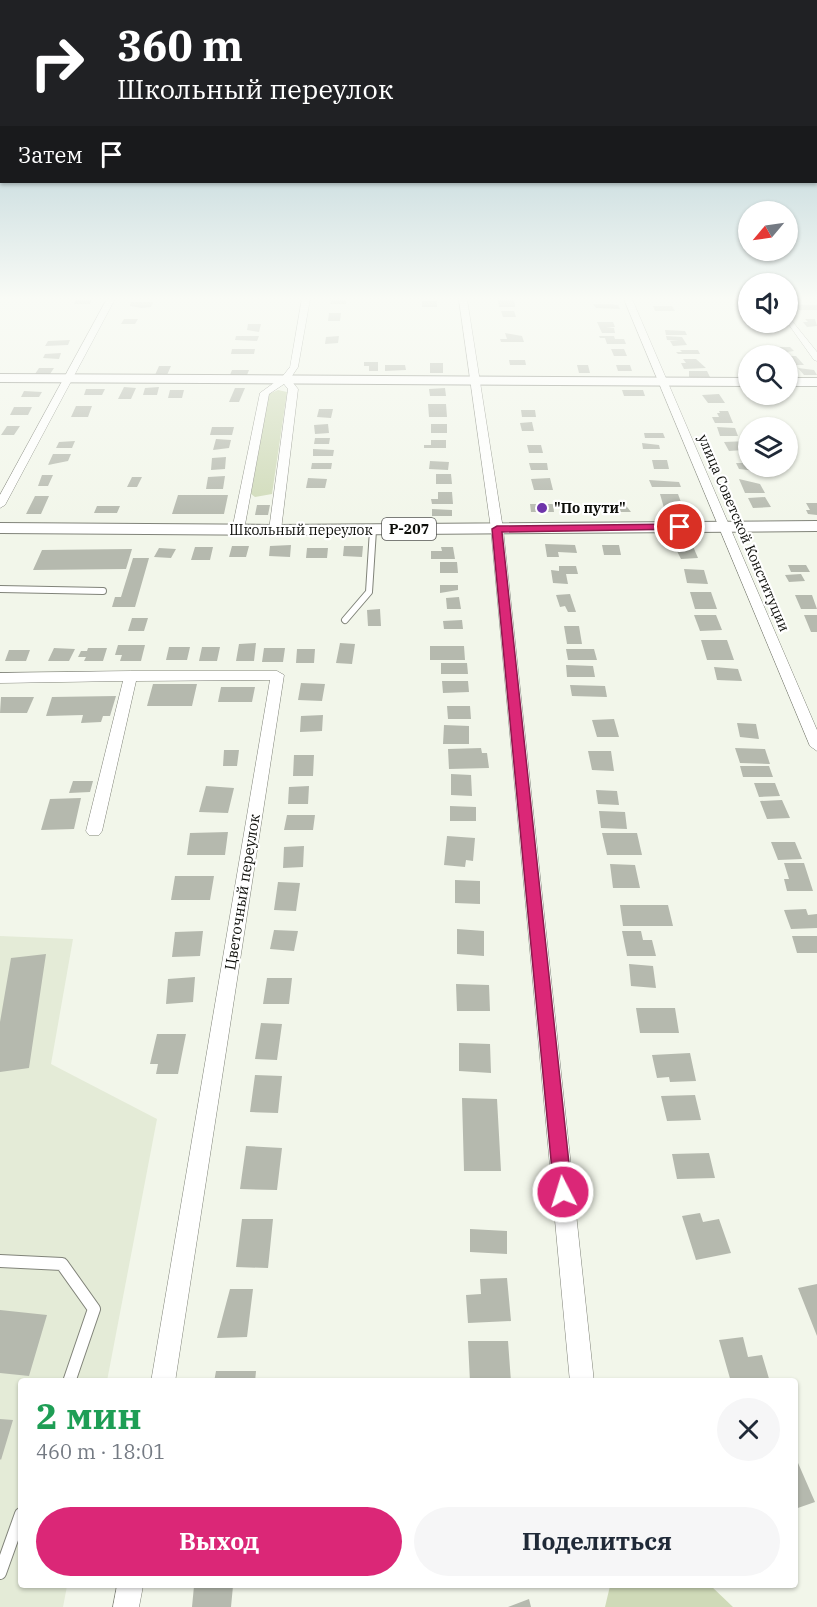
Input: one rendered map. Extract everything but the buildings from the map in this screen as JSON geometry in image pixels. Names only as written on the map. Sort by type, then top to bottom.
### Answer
[{"type":"main road","points":[[0,378],[738,382]]},
{"type":"main road","points":[[798,382],[817,382]]},
{"type":"main road","name":"Школьный переулок","points":[[0,528],[373,530],[817,526]]},
{"type":"street","points":[[0,505],[68,374]]},
{"type":"street","points":[[238,530],[265,393],[289,374]]},
{"type":"street","points":[[475,374],[497,529],[582,1378]]},
{"type":"street","name":"улица Советской Конституции","points":[[661,374],[817,746]]},
{"type":"street","points":[[275,530],[293,389],[285,379]]},
{"type":"street","points":[[94,831],[131,675]]},
{"type":"street","name":"Цветочный переулок","points":[[0,678],[277,675],[164,1378]]},
{"type":"street","points":[[126,1607],[130,1588]]},
{"type":"lane","points":[[345,620],[369,592],[373,530]]},
{"type":"lane","points":[[0,589],[103,591]]},
{"type":"lane","points":[[0,1261],[62,1264],[94,1310],[70,1378]]},
{"type":"lane","points":[[0,1573],[18,1522]]},
{"type":"shaded area","points":[[0,936],[73,939],[51,1064],[157,1119],[108,1378],[18,1378],[18,1588],[67,1588],[63,1607],[0,1607]]},
{"type":"green space","points":[[278,390],[287,392],[272,494],[255,497],[251,494],[269,394]]},
{"type":"green space","points":[[610,1588],[713,1588],[733,1607],[605,1607]]},
{"type":"place","name":"\"По пути\"","points":[[542,508]]},
{"type":"route","points":[[563,1192],[497,529],[680,527]]}]
